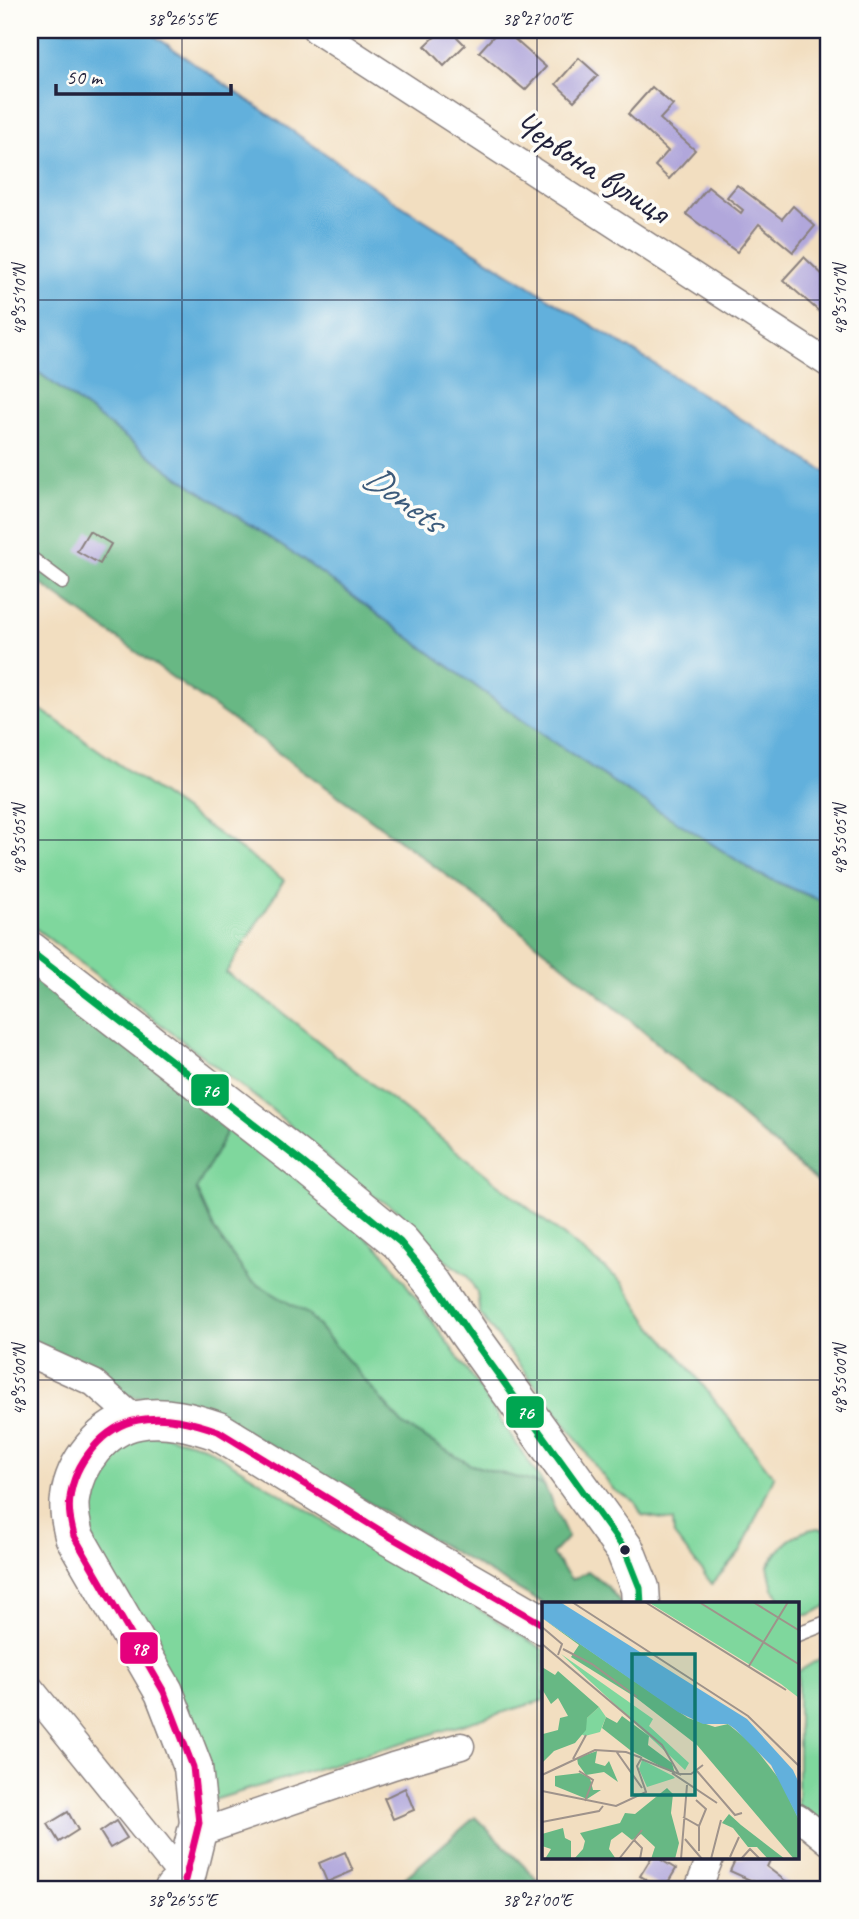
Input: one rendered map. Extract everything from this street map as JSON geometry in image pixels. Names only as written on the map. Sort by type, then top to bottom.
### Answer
[{"type":"main road","points":[[30,951],[301,1161],[400,1242],[436,1285],[625,1550],[640,1588],[640,1602]]},
{"type":"main road","points":[[179,1885],[199,1823],[193,1767],[164,1692],[74,1536],[70,1517],[70,1498],[74,1482],[85,1459],[101,1440],[117,1427],[136,1420],[161,1418],[190,1422],[218,1431],[389,1536],[542,1624]]},
{"type":"street","name":"Червона вулиця","points":[[316,30],[829,364]]},
{"type":"street","points":[[30,1354],[94,1383],[136,1420]]},
{"type":"street","points":[[30,1688],[179,1885]]},
{"type":"street","points":[[196,1834],[393,1766],[461,1746]]},
{"type":"street","points":[[800,1819],[829,1842]]},
{"type":"street","points":[[698,1889],[709,1860]]},
{"type":"lane","points":[[30,558],[62,582]]},
{"type":"lane","points":[[800,1633],[829,1622]]},
{"type":"green space","points":[[30,366],[173,473],[310,565],[529,725],[622,788],[758,874],[829,904],[829,1192],[632,1021],[510,923],[331,791],[30,576]]},
{"type":"green space","points":[[30,702],[284,880],[226,973],[270,1003],[623,1283],[649,1323],[684,1361],[774,1477],[741,1551],[712,1584],[674,1535],[673,1521],[642,1515],[635,1502],[614,1490],[480,1314],[477,1293],[468,1276],[436,1254],[398,1210],[368,1193],[271,1109],[30,924]]},
{"type":"green space","points":[[30,966],[233,1120],[196,1189],[215,1231],[250,1280],[309,1315],[403,1425],[471,1465],[544,1485],[568,1537],[552,1554],[572,1580],[588,1571],[607,1586],[620,1602],[542,1603],[215,1414],[187,1401],[131,1397],[30,1342]]},
{"type":"green space","points":[[233,1120],[384,1253],[544,1485],[471,1465],[403,1425],[309,1315],[250,1280],[215,1231],[196,1189]]},
{"type":"green space","points":[[135,1435],[167,1436],[204,1446],[335,1528],[414,1569],[542,1649],[542,1701],[207,1802],[98,1563],[82,1496],[100,1462]]},
{"type":"green space","points":[[809,1530],[829,1530],[829,1605],[809,1615],[800,1615],[800,1602],[783,1602],[773,1589],[768,1566],[789,1541]]},
{"type":"green space","points":[[829,1653],[829,1832],[800,1808],[800,1671]]},
{"type":"green space","points":[[475,1817],[547,1889],[392,1889]]},
{"type":"water","name":"Donets","points":[[30,30],[146,30],[394,201],[829,474],[829,904],[758,874],[622,788],[529,725],[310,565],[173,473],[30,366]]},
{"type":"building","points":[[442,30],[450,30],[465,45],[444,66],[425,46]]},
{"type":"building","points":[[499,30],[504,30],[546,67],[525,90],[479,52]]},
{"type":"building","points":[[579,58],[598,75],[574,101],[556,84]]},
{"type":"building","points":[[652,87],[673,105],[660,119],[695,150],[669,179],[655,166],[668,151],[628,114]]},
{"type":"building","points":[[737,185],[782,219],[793,206],[815,226],[793,252],[759,224],[737,252],[686,214],[708,187],[741,213],[743,210],[727,197]]},
{"type":"building","points":[[804,257],[829,281],[829,320],[783,280]]},
{"type":"building","points":[[89,531],[111,544],[100,564],[77,551]]},
{"type":"building","points":[[405,1788],[414,1810],[393,1819],[384,1798]]},
{"type":"building","points":[[68,1812],[78,1830],[59,1842],[48,1824]]},
{"type":"building","points":[[116,1821],[127,1838],[110,1848],[100,1832]]},
{"type":"building","points":[[345,1852],[353,1871],[327,1882],[319,1863]]},
{"type":"building","points":[[650,1860],[661,1860],[676,1869],[664,1889],[640,1876]]},
{"type":"building","points":[[735,1860],[770,1860],[767,1867],[796,1889],[770,1889],[730,1871]]},
{"type":"transit line","name":"76","points":[[30,951],[301,1161],[400,1242],[436,1285],[625,1550],[640,1588],[641,1602]]},
{"type":"transit line","name":"98","points":[[185,1880],[199,1823],[193,1767],[164,1692],[74,1536],[70,1517],[70,1498],[77,1472],[92,1448],[113,1430],[138,1420],[159,1418],[189,1422],[218,1431],[389,1536],[542,1624]]}]
